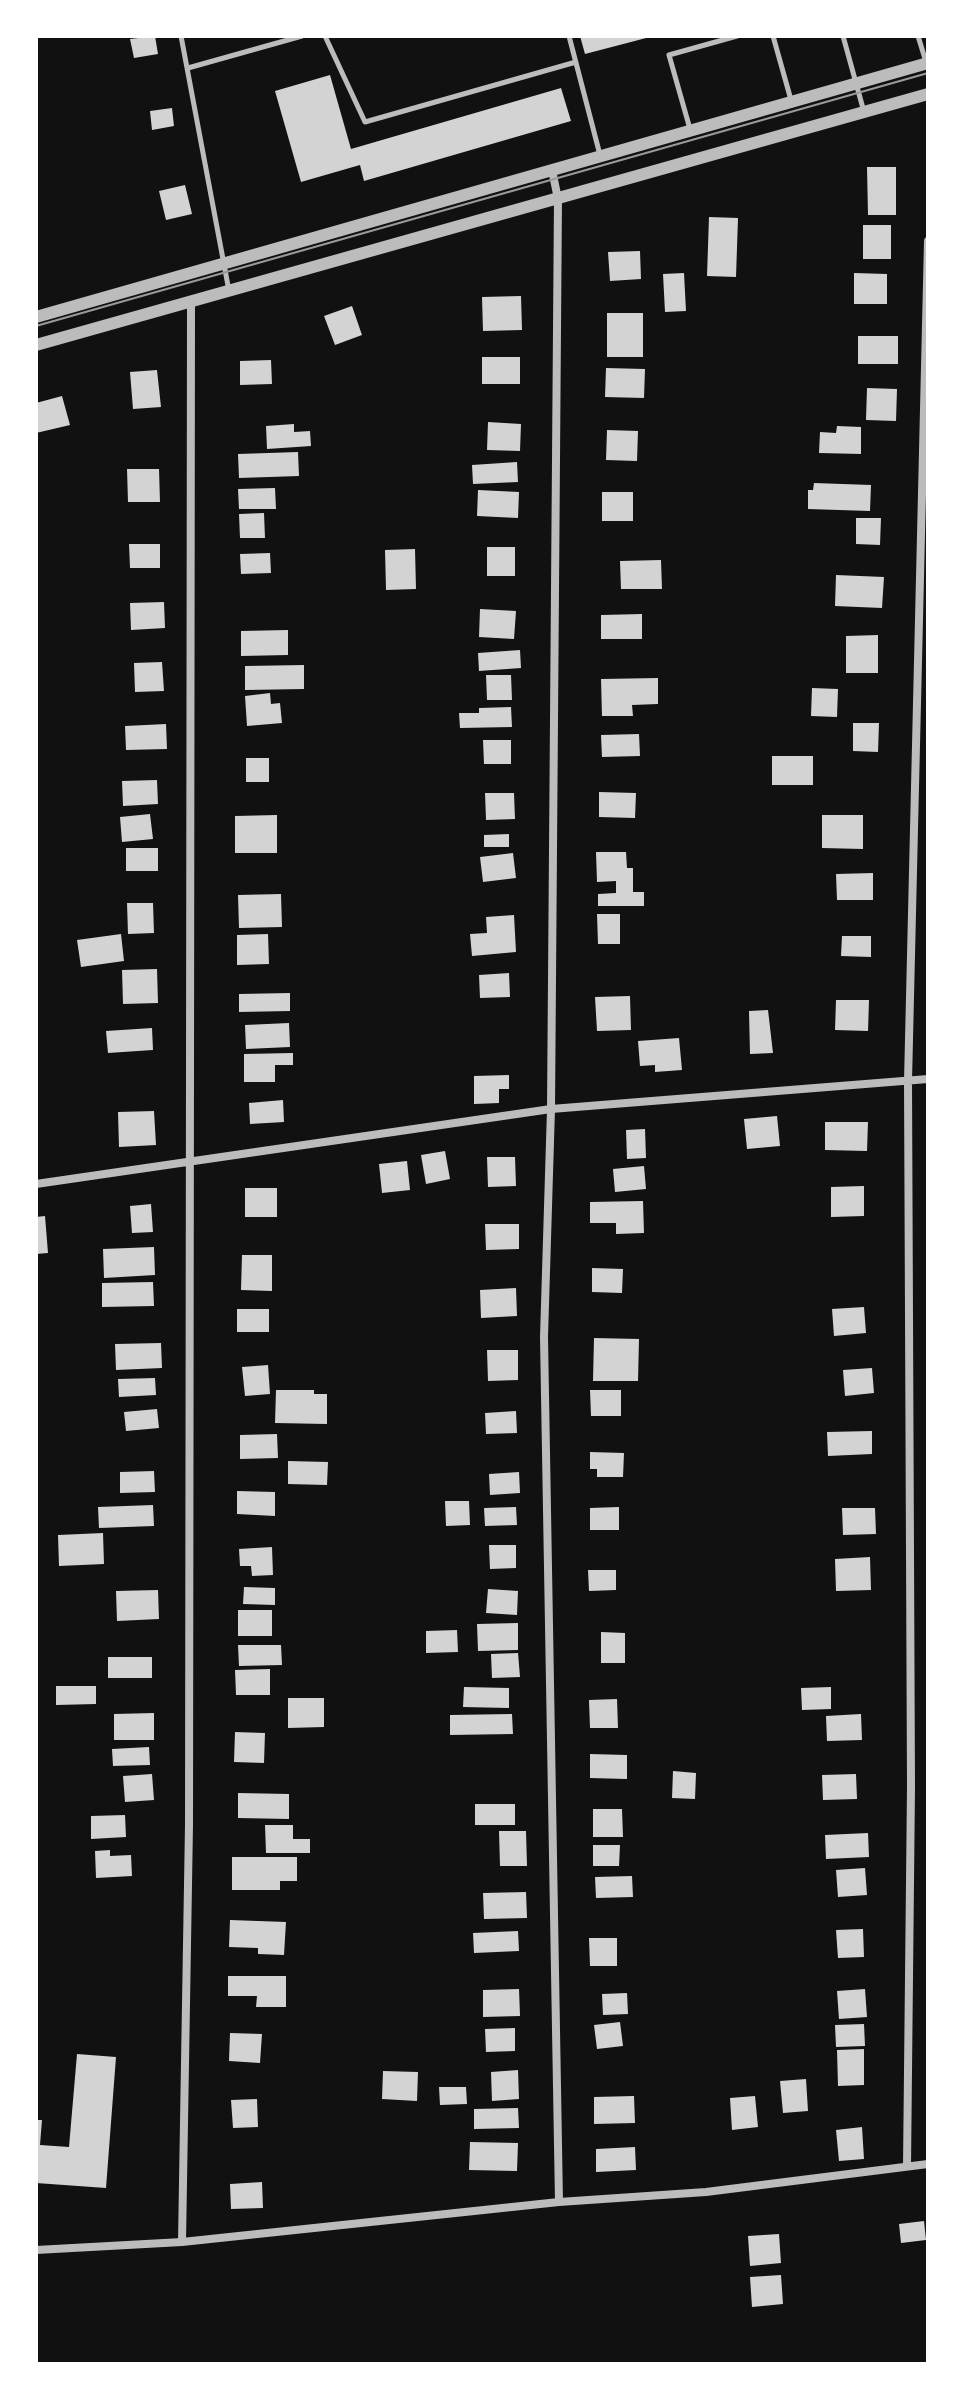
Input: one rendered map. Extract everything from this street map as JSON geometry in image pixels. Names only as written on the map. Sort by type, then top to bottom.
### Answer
[{"type":"street","points":[[36,317],[792,101],[927,66]]},
{"type":"street","points":[[36,345],[928,94]]},
{"type":"street","points":[[552,170],[558,199],[551,1109],[544,1337],[559,2202]]},
{"type":"street","points":[[907,2166],[911,1803],[908,1081],[928,241]]},
{"type":"street","points":[[182,2242],[189,1825],[191,303]]},
{"type":"street","points":[[36,1184],[551,1109],[928,1079]]},
{"type":"street","points":[[36,2250],[182,2242],[559,2202],[706,2192],[928,2164]]},
{"type":"lane","points":[[181,36],[230,292]]},
{"type":"lane","points":[[188,68],[302,36]]},
{"type":"lane","points":[[325,36],[365,122],[576,62]]},
{"type":"lane","points":[[569,36],[600,156]]},
{"type":"lane","points":[[690,131],[669,55],[737,36]]},
{"type":"lane","points":[[773,36],[792,101]]},
{"type":"lane","points":[[843,36],[864,112]]},
{"type":"lane","points":[[918,36],[927,66]]},
{"type":"building","points":[[155,36],[158,54],[134,58],[130,39]]},
{"type":"building","points":[[580,36],[650,36],[650,37],[585,54]]},
{"type":"building","points":[[330,75],[351,149],[561,88],[571,121],[364,181],[360,165],[301,182],[275,91]]},
{"type":"building","points":[[172,108],[174,126],[152,130],[150,111]]},
{"type":"building","points":[[867,167],[896,167],[896,215],[868,215]]},
{"type":"building","points":[[185,185],[192,214],[166,220],[159,191]]},
{"type":"building","points":[[709,217],[738,218],[736,277],[707,276]]},
{"type":"building","points":[[863,225],[891,225],[891,259],[863,259]]},
{"type":"building","points":[[640,251],[641,279],[610,281],[608,252]]},
{"type":"building","points":[[684,273],[686,311],[665,312],[663,274]]},
{"type":"building","points":[[854,273],[887,274],[887,304],[854,304]]},
{"type":"building","points":[[521,296],[522,330],[483,331],[482,297]]},
{"type":"building","points":[[352,306],[362,335],[335,345],[324,316]]},
{"type":"building","points":[[607,313],[643,313],[643,357],[607,357]]},
{"type":"building","points":[[858,336],[898,336],[898,364],[858,364]]},
{"type":"building","points":[[482,357],[520,357],[520,384],[482,384]]},
{"type":"building","points":[[271,360],[272,384],[240,385],[240,361]]},
{"type":"building","points":[[606,368],[645,369],[644,398],[605,397]]},
{"type":"building","points":[[157,370],[161,407],[133,409],[130,372]]},
{"type":"building","points":[[867,388],[897,389],[896,421],[866,420]]},
{"type":"building","points":[[62,396],[70,425],[36,433],[36,403]]},
{"type":"building","points":[[488,422],[521,424],[520,451],[487,450]]},
{"type":"building","points":[[294,424],[294,432],[310,431],[311,446],[267,449],[266,426]]},
{"type":"building","points":[[837,426],[861,427],[861,454],[819,453],[820,432],[836,433]]},
{"type":"building","points":[[607,430],[638,431],[637,461],[606,460]]},
{"type":"building","points":[[298,452],[299,476],[239,478],[238,454]]},
{"type":"building","points":[[517,462],[518,482],[473,484],[472,465]]},
{"type":"building","points":[[127,469],[159,469],[160,502],[128,502]]},
{"type":"building","points":[[814,483],[871,485],[870,511],[808,509],[808,490],[813,490]]},
{"type":"building","points":[[275,488],[276,509],[239,509],[238,489]]},
{"type":"building","points":[[478,490],[519,492],[518,518],[477,516]]},
{"type":"building","points":[[602,492],[633,492],[633,521],[602,521]]},
{"type":"building","points":[[264,513],[265,538],[240,538],[239,514]]},
{"type":"building","points":[[856,518],[881,518],[880,545],[856,544]]},
{"type":"building","points":[[129,544],[160,544],[160,568],[130,568]]},
{"type":"building","points":[[487,547],[515,547],[515,576],[487,576]]},
{"type":"building","points":[[415,549],[416,589],[386,590],[385,550]]},
{"type":"building","points":[[270,553],[271,573],[241,574],[240,554]]},
{"type":"building","points":[[661,560],[662,589],[621,589],[620,561]]},
{"type":"building","points":[[836,575],[884,577],[882,608],[835,606]]},
{"type":"building","points":[[164,602],[165,628],[131,630],[130,603]]},
{"type":"building","points":[[480,609],[516,611],[514,639],[479,637]]},
{"type":"building","points":[[642,614],[642,639],[601,639],[601,615]]},
{"type":"building","points":[[288,630],[288,655],[241,656],[241,631]]},
{"type":"building","points":[[878,635],[878,673],[846,673],[846,636]]},
{"type":"building","points":[[520,650],[521,668],[479,671],[478,653]]},
{"type":"building","points":[[162,662],[164,691],[135,692],[134,663]]},
{"type":"building","points":[[304,665],[304,689],[245,690],[245,666]]},
{"type":"building","points":[[486,675],[511,675],[512,700],[487,700]]},
{"type":"building","points":[[658,678],[658,704],[632,705],[633,716],[602,716],[601,679]]},
{"type":"building","points":[[812,688],[838,689],[837,717],[811,716]]},
{"type":"building","points":[[270,693],[271,704],[280,703],[282,723],[247,726],[245,696]]},
{"type":"building","points":[[511,707],[512,727],[460,728],[459,713],[479,713],[479,708]]},
{"type":"building","points":[[853,723],[879,723],[878,752],[853,751]]},
{"type":"building","points":[[166,724],[167,749],[126,750],[125,726]]},
{"type":"building","points":[[639,734],[640,756],[602,757],[601,735]]},
{"type":"building","points":[[483,740],[511,740],[511,764],[484,764]]},
{"type":"building","points":[[772,756],[813,756],[813,785],[772,785]]},
{"type":"building","points":[[246,758],[269,758],[269,782],[246,782]]},
{"type":"building","points":[[157,780],[158,804],[123,806],[122,781]]},
{"type":"building","points":[[599,792],[636,793],[635,818],[599,817]]},
{"type":"building","points":[[485,793],[514,793],[515,819],[486,820]]},
{"type":"building","points":[[150,814],[153,839],[122,842],[120,817]]},
{"type":"building","points":[[277,815],[277,853],[235,853],[235,816]]},
{"type":"building","points":[[822,815],[863,815],[863,849],[822,848]]},
{"type":"building","points":[[509,834],[509,847],[484,847],[484,835]]},
{"type":"building","points":[[126,848],[158,848],[158,871],[126,871]]},
{"type":"building","points":[[596,852],[626,852],[627,868],[633,868],[633,892],[644,892],[644,906],[598,906],[598,894],[616,893],[616,881],[597,882]]},
{"type":"building","points":[[513,853],[516,878],[483,882],[480,857]]},
{"type":"building","points":[[873,873],[873,900],[837,900],[836,874]]},
{"type":"building","points":[[281,894],[282,927],[239,928],[238,895]]},
{"type":"building","points":[[127,903],[153,903],[154,933],[128,934]]},
{"type":"building","points":[[597,914],[620,914],[620,944],[598,944]]},
{"type":"building","points":[[514,915],[516,952],[472,956],[470,934],[487,933],[486,917]]},
{"type":"building","points":[[121,934],[124,961],[81,967],[77,940]]},
{"type":"building","points":[[268,934],[269,964],[237,965],[237,935]]},
{"type":"building","points":[[842,936],[871,936],[871,957],[841,956]]},
{"type":"building","points":[[157,969],[158,1003],[123,1004],[122,970]]},
{"type":"building","points":[[509,973],[510,997],[480,998],[479,975]]},
{"type":"building","points":[[290,993],[290,1011],[239,1012],[239,994]]},
{"type":"building","points":[[630,996],[631,1030],[597,1031],[595,997]]},
{"type":"building","points":[[836,1000],[869,1000],[868,1031],[835,1030]]},
{"type":"building","points":[[768,1010],[773,1053],[750,1054],[749,1011]]},
{"type":"building","points":[[289,1023],[290,1047],[246,1049],[245,1025]]},
{"type":"building","points":[[152,1028],[153,1050],[108,1053],[106,1031]]},
{"type":"building","points":[[679,1038],[682,1070],[655,1072],[655,1065],[640,1066],[638,1041]]},
{"type":"building","points":[[293,1053],[293,1065],[275,1065],[275,1082],[244,1082],[244,1054]]},
{"type":"building","points":[[509,1075],[509,1089],[499,1089],[499,1103],[474,1104],[474,1076]]},
{"type":"building","points":[[283,1100],[284,1122],[250,1124],[249,1103]]},
{"type":"building","points":[[154,1111],[156,1145],[119,1147],[118,1112]]},
{"type":"building","points":[[777,1116],[780,1146],[747,1149],[744,1119]]},
{"type":"building","points":[[825,1122],[868,1122],[867,1151],[825,1150]]},
{"type":"building","points":[[645,1129],[646,1158],[627,1159],[626,1130]]},
{"type":"building","points":[[445,1151],[450,1179],[426,1184],[421,1155]]},
{"type":"building","points":[[487,1157],[515,1157],[516,1186],[488,1187]]},
{"type":"building","points":[[407,1161],[410,1190],[382,1193],[379,1164]]},
{"type":"building","points":[[644,1166],[646,1189],[615,1192],[613,1169]]},
{"type":"building","points":[[864,1186],[864,1216],[831,1217],[831,1187]]},
{"type":"building","points":[[245,1188],[277,1188],[277,1217],[245,1217]]},
{"type":"building","points":[[643,1201],[644,1233],[616,1234],[616,1223],[590,1223],[590,1202]]},
{"type":"building","points":[[151,1204],[153,1232],[132,1233],[130,1206]]},
{"type":"building","points":[[45,1216],[48,1253],[36,1254],[36,1217]]},
{"type":"building","points":[[485,1224],[519,1224],[519,1249],[486,1250]]},
{"type":"building","points":[[154,1247],[155,1275],[104,1278],[103,1249]]},
{"type":"building","points":[[242,1255],[272,1255],[272,1291],[241,1290]]},
{"type":"building","points":[[592,1268],[623,1269],[622,1293],[592,1292]]},
{"type":"building","points":[[153,1282],[154,1306],[102,1307],[102,1283]]},
{"type":"building","points":[[516,1288],[517,1316],[481,1318],[480,1290]]},
{"type":"building","points":[[864,1307],[866,1333],[834,1336],[832,1309]]},
{"type":"building","points":[[237,1309],[269,1309],[269,1332],[237,1332]]},
{"type":"building","points":[[594,1338],[639,1339],[638,1381],[593,1381]]},
{"type":"building","points":[[161,1343],[162,1368],[116,1370],[115,1344]]},
{"type":"building","points":[[487,1350],[518,1350],[518,1380],[488,1381]]},
{"type":"building","points":[[268,1365],[270,1394],[245,1396],[242,1367]]},
{"type":"building","points":[[872,1368],[874,1393],[845,1396],[843,1370]]},
{"type":"building","points":[[155,1378],[156,1395],[119,1397],[118,1379]]},
{"type":"building","points":[[276,1390],[314,1390],[314,1394],[327,1394],[327,1424],[275,1423]]},
{"type":"building","points":[[590,1390],[621,1390],[621,1416],[591,1416]]},
{"type":"building","points":[[157,1409],[159,1428],[126,1431],[124,1412]]},
{"type":"building","points":[[516,1411],[517,1433],[486,1434],[485,1413]]},
{"type":"building","points":[[872,1431],[872,1454],[828,1456],[827,1432]]},
{"type":"building","points":[[277,1434],[278,1458],[240,1459],[240,1435]]},
{"type":"building","points":[[590,1452],[624,1453],[623,1477],[597,1477],[597,1469],[590,1469]]},
{"type":"building","points":[[288,1461],[328,1462],[327,1485],[288,1484]]},
{"type":"building","points":[[154,1471],[155,1492],[120,1493],[120,1472]]},
{"type":"building","points":[[519,1472],[520,1493],[490,1495],[489,1474]]},
{"type":"building","points":[[237,1491],[275,1492],[275,1516],[237,1514]]},
{"type":"building","points":[[445,1501],[469,1501],[470,1525],[446,1526]]},
{"type":"building","points":[[153,1505],[154,1526],[99,1528],[98,1507]]},
{"type":"building","points":[[516,1507],[517,1525],[485,1526],[484,1508]]},
{"type":"building","points":[[619,1507],[619,1530],[590,1530],[590,1508]]},
{"type":"building","points":[[842,1508],[875,1508],[876,1534],[843,1535]]},
{"type":"building","points":[[103,1533],[104,1564],[59,1566],[58,1535]]},
{"type":"building","points":[[489,1545],[516,1545],[516,1568],[490,1569]]},
{"type":"building","points":[[272,1547],[273,1575],[252,1576],[251,1566],[240,1566],[239,1549]]},
{"type":"building","points":[[870,1557],[871,1590],[836,1591],[835,1559]]},
{"type":"building","points":[[588,1570],[616,1570],[616,1590],[589,1591]]},
{"type":"building","points":[[244,1587],[275,1588],[275,1605],[243,1604]]},
{"type":"building","points":[[488,1589],[518,1591],[517,1615],[486,1613]]},
{"type":"building","points":[[158,1590],[159,1619],[117,1621],[116,1591]]},
{"type":"building","points":[[238,1610],[272,1610],[272,1636],[238,1636]]},
{"type":"building","points":[[518,1623],[518,1650],[478,1651],[477,1624]]},
{"type":"building","points":[[457,1630],[458,1652],[426,1653],[426,1631]]},
{"type":"building","points":[[601,1632],[625,1633],[625,1663],[601,1663]]},
{"type":"building","points":[[238,1645],[281,1645],[282,1665],[239,1666]]},
{"type":"building","points":[[518,1653],[520,1677],[492,1678],[491,1654]]},
{"type":"building","points":[[108,1657],[152,1657],[152,1678],[108,1678]]},
{"type":"building","points":[[270,1669],[270,1695],[236,1695],[235,1670]]},
{"type":"building","points":[[56,1686],[96,1686],[96,1704],[56,1705]]},
{"type":"building","points":[[464,1687],[509,1688],[509,1708],[463,1707]]},
{"type":"building","points":[[831,1687],[831,1709],[802,1710],[801,1688]]},
{"type":"building","points":[[288,1698],[324,1698],[324,1727],[288,1728]]},
{"type":"building","points":[[617,1699],[618,1728],[590,1728],[589,1700]]},
{"type":"building","points":[[154,1713],[154,1740],[114,1740],[114,1714]]},
{"type":"building","points":[[512,1714],[513,1734],[450,1735],[450,1715]]},
{"type":"building","points":[[861,1714],[862,1740],[827,1741],[826,1716]]},
{"type":"building","points":[[235,1732],[265,1733],[264,1763],[234,1762]]},
{"type":"building","points":[[149,1747],[150,1765],[113,1766],[112,1749]]},
{"type":"building","points":[[590,1754],[627,1755],[627,1779],[590,1778]]},
{"type":"building","points":[[673,1771],[696,1773],[695,1799],[672,1798]]},
{"type":"building","points":[[152,1774],[154,1800],[125,1802],[123,1776]]},
{"type":"building","points":[[856,1774],[857,1799],[823,1800],[822,1775]]},
{"type":"building","points":[[238,1793],[289,1794],[289,1819],[238,1818]]},
{"type":"building","points":[[475,1804],[515,1804],[515,1825],[475,1825]]},
{"type":"building","points":[[593,1809],[622,1809],[623,1837],[593,1837]]},
{"type":"building","points":[[125,1815],[126,1837],[91,1839],[91,1816]]},
{"type":"building","points":[[265,1825],[293,1825],[293,1839],[310,1839],[310,1853],[266,1853]]},
{"type":"building","points":[[499,1831],[526,1831],[527,1866],[500,1866]]},
{"type":"building","points":[[868,1833],[869,1857],[826,1859],[825,1835]]},
{"type":"building","points":[[593,1845],[620,1845],[619,1866],[593,1866]]},
{"type":"building","points":[[110,1850],[110,1856],[131,1855],[132,1876],[96,1878],[95,1851]]},
{"type":"building","points":[[232,1857],[297,1857],[297,1881],[280,1881],[280,1890],[232,1890]]},
{"type":"building","points":[[865,1868],[867,1895],[838,1897],[836,1870]]},
{"type":"building","points":[[632,1876],[633,1897],[596,1898],[595,1877]]},
{"type":"building","points":[[526,1892],[527,1918],[484,1919],[483,1893]]},
{"type":"building","points":[[230,1920],[286,1922],[284,1955],[258,1954],[258,1948],[229,1947]]},
{"type":"building","points":[[863,1929],[864,1957],[838,1958],[836,1930]]},
{"type":"building","points":[[518,1931],[519,1951],[474,1953],[473,1933]]},
{"type":"building","points":[[589,1938],[617,1938],[617,1966],[590,1966]]},
{"type":"building","points":[[228,1976],[286,1976],[286,2007],[256,2007],[257,1996],[228,1996]]},
{"type":"building","points":[[519,1989],[520,2016],[483,2017],[483,1990]]},
{"type":"building","points":[[865,1989],[867,2017],[839,2019],[837,1991]]},
{"type":"building","points":[[627,1993],[628,2014],[603,2015],[602,1994]]},
{"type":"building","points":[[620,2022],[623,2046],[597,2049],[594,2025]]},
{"type":"building","points":[[864,2024],[865,2046],[836,2047],[835,2025]]},
{"type":"building","points":[[515,2028],[515,2051],[486,2052],[485,2029]]},
{"type":"building","points":[[230,2033],[262,2034],[260,2063],[229,2061]]},
{"type":"building","points":[[864,2049],[864,2085],[838,2086],[837,2050]]},
{"type":"building","points":[[77,2054],[116,2057],[106,2188],[36,2183],[36,2120],[42,2120],[40,2145],[69,2147]]},
{"type":"building","points":[[518,2070],[519,2099],[492,2101],[491,2072]]},
{"type":"building","points":[[383,2071],[418,2072],[417,2101],[382,2099]]},
{"type":"building","points":[[806,2079],[808,2111],[783,2113],[780,2081]]},
{"type":"building","points":[[439,2087],[466,2087],[467,2104],[440,2105]]},
{"type":"building","points":[[634,2096],[635,2123],[594,2124],[594,2097]]},
{"type":"building","points":[[755,2096],[758,2127],[732,2130],[730,2098]]},
{"type":"building","points":[[257,2099],[258,2127],[233,2128],[231,2100]]},
{"type":"building","points":[[518,2108],[519,2128],[474,2129],[474,2109]]},
{"type":"building","points":[[862,2127],[864,2159],[839,2161],[836,2130]]},
{"type":"building","points":[[470,2142],[518,2143],[517,2171],[469,2170]]},
{"type":"building","points":[[635,2147],[636,2170],[596,2172],[596,2149]]},
{"type":"building","points":[[262,2182],[263,2208],[231,2209],[230,2184]]},
{"type":"building","points":[[924,2221],[926,2240],[901,2243],[899,2224]]},
{"type":"building","points":[[779,2234],[781,2263],[750,2266],[748,2236]]},
{"type":"building","points":[[781,2275],[783,2304],[752,2307],[750,2277]]},
{"type":"tram line","points":[[36,326],[928,73]]}]
